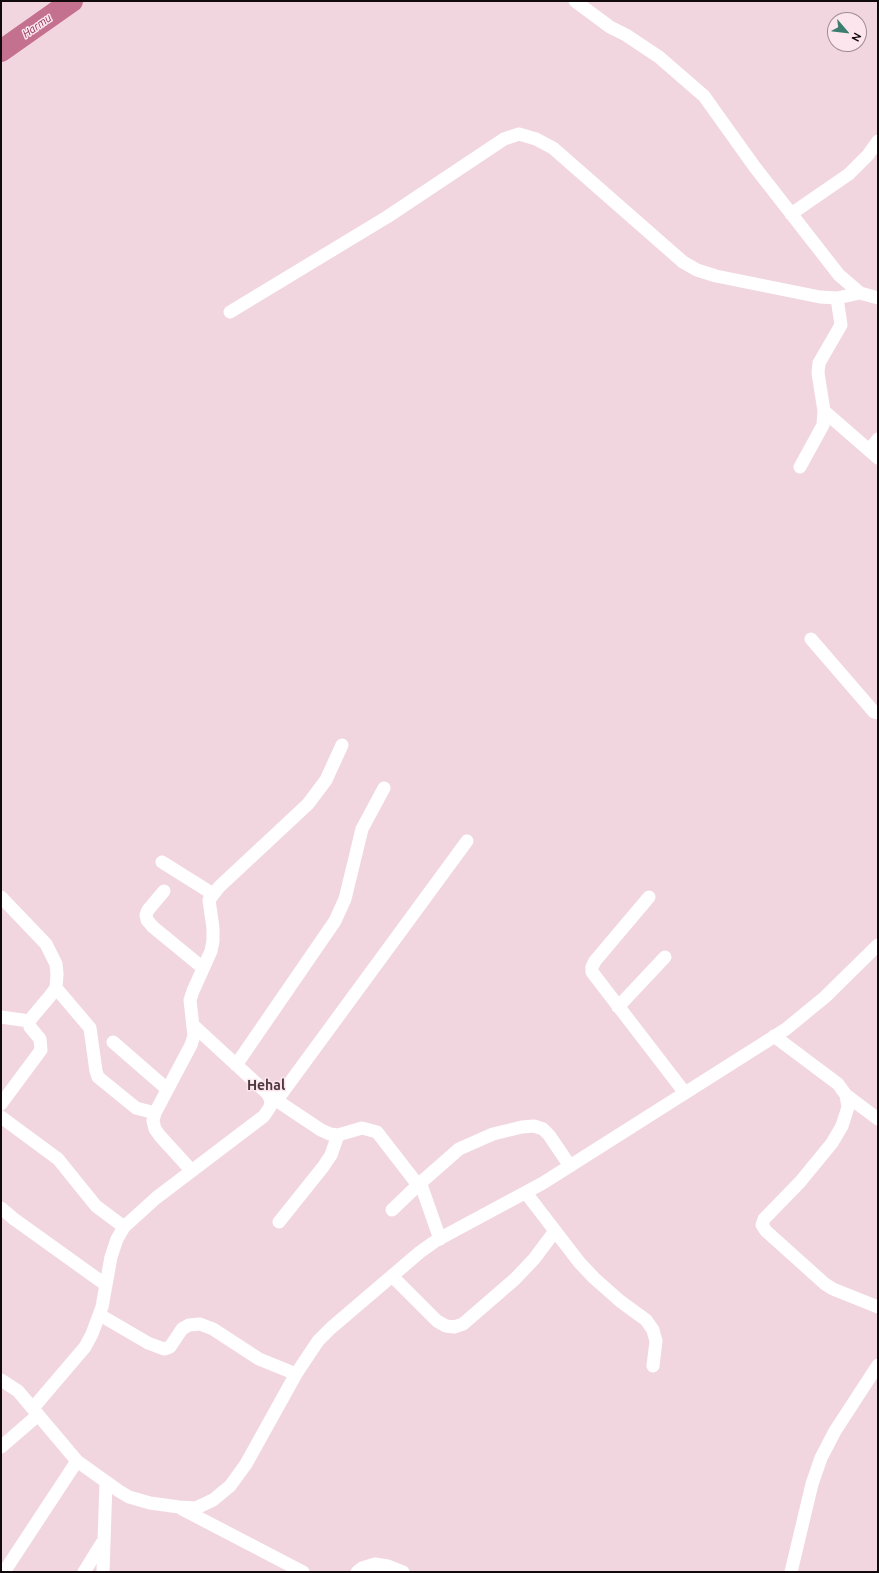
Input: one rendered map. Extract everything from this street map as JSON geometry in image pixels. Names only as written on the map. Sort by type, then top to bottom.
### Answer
[{"type":"street","points":[[575,1],[610,28],[626,35],[659,57],[704,96],[754,166],[839,275],[860,293]]},
{"type":"street","points":[[230,312],[387,217],[504,140],[519,134],[536,139],[553,148],[683,262],[698,270],[716,276],[813,296],[837,298],[860,293],[877,297]]},
{"type":"street","points":[[791,214],[849,174],[868,155],[878,141]]},
{"type":"street","points":[[800,467],[820,435],[823,425],[824,411],[818,368],[824,353],[841,325],[837,298]]},
{"type":"street","points":[[824,411],[873,454],[878,439]]},
{"type":"street","points":[[811,639],[874,712],[878,713]]},
{"type":"street","points":[[191,1170],[155,1129],[153,1121],[155,1113],[191,1045],[194,1036],[190,1000],[211,951],[213,941],[213,928],[208,900],[308,804],[326,780],[342,745]]},
{"type":"street","points":[[236,1065],[338,914],[345,899],[362,829],[384,788]]},
{"type":"street","points":[[1,1447],[35,1412],[85,1347],[100,1315],[111,1257],[117,1239],[124,1227],[151,1202],[191,1170],[264,1116],[270,1107],[272,1097],[467,841]]},
{"type":"street","points":[[162,862],[213,894]]},
{"type":"street","points":[[164,891],[148,910],[146,915],[147,920],[153,927],[203,968]]},
{"type":"street","points":[[1,897],[46,944],[56,964],[57,974],[56,988],[30,1021],[30,1027],[40,1039],[41,1050],[1,1104]]},
{"type":"street","points":[[649,897],[595,961],[592,967],[596,978],[684,1093]]},
{"type":"street","points":[[1,1380],[18,1391],[77,1461],[128,1497],[150,1503],[179,1508],[196,1508],[213,1500],[230,1486],[246,1464],[296,1374],[318,1341],[331,1328],[420,1252],[440,1239],[526,1193],[786,1029],[825,997],[878,945]]},
{"type":"street","points":[[618,1007],[665,957]]},
{"type":"street","points":[[56,988],[90,1028],[98,1077],[136,1108],[155,1113]]},
{"type":"street","points":[[1,1017],[30,1021]]},
{"type":"street","points":[[194,1026],[272,1097],[321,1130],[338,1135],[362,1128],[377,1132],[419,1183],[440,1239]]},
{"type":"street","points":[[774,1036],[838,1084],[846,1095],[878,1119]]},
{"type":"street","points":[[113,1042],[167,1089]]},
{"type":"street","points":[[846,1095],[848,1107],[842,1126],[832,1143],[800,1182],[764,1219],[762,1225],[766,1231],[824,1284],[833,1290],[878,1307]]},
{"type":"street","points":[[1,1117],[58,1159],[96,1206],[124,1227]]},
{"type":"street","points":[[392,1210],[419,1183],[459,1149],[493,1134],[522,1127],[534,1126],[543,1129],[550,1135],[570,1166]]},
{"type":"street","points":[[279,1222],[323,1167],[331,1155],[338,1135]]},
{"type":"street","points":[[526,1193],[594,1278],[620,1301],[646,1320],[653,1330],[656,1341],[653,1366]]},
{"type":"street","points":[[1,1208],[14,1219],[106,1284]]},
{"type":"street","points":[[392,1276],[437,1321],[446,1326],[454,1327],[463,1324],[515,1279],[534,1259],[555,1231]]},
{"type":"street","points":[[100,1315],[148,1343],[164,1349],[170,1347],[182,1329],[189,1324],[200,1324],[213,1329],[259,1359],[296,1374]]},
{"type":"street","points":[[791,1572],[812,1484],[821,1458],[835,1431],[878,1365]]},
{"type":"street","points":[[4,1572],[77,1461]]},
{"type":"street","points":[[103,1572],[106,1482]]},
{"type":"street","points":[[179,1508],[303,1572]]},
{"type":"street","points":[[84,1572],[103,1542]]},
{"type":"street","points":[[357,1572],[362,1568],[375,1564],[388,1566],[403,1572]]},
{"type":"waterway","name":"Harmu","points":[[1,51],[72,1]]},
{"type":"district","name":"Hehal","points":[[266,1085]]}]
